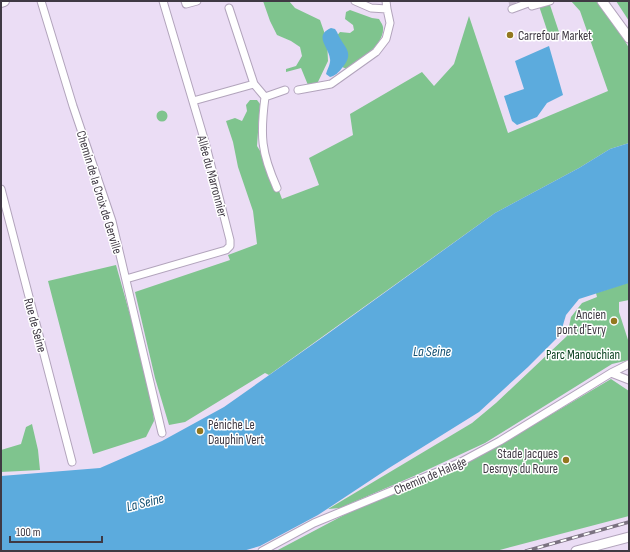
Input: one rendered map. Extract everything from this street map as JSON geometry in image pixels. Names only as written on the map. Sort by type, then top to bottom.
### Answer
[{"type":"main road","points":[[602,1],[629,38]]},
{"type":"main road","points":[[609,1],[629,29]]},
{"type":"main road","points":[[576,551],[629,537]]},
{"type":"street","name":"Chemin de la Croix de Gerville","points":[[41,1],[73,106],[112,221],[162,433]]},
{"type":"street","name":"Allée du Marronnier","points":[[126,279],[226,250],[230,246],[230,240],[205,142],[163,1]]},
{"type":"street","points":[[185,1],[186,4],[197,1]]},
{"type":"street","points":[[355,1],[371,8],[387,9]]},
{"type":"street","points":[[298,90],[331,84],[376,52],[386,39],[390,23],[386,1]]},
{"type":"street","points":[[513,7],[550,1]]},
{"type":"street","points":[[229,8],[254,84],[265,97],[262,122],[262,148],[268,169],[277,188]]},
{"type":"street","points":[[193,102],[254,84]]},
{"type":"street","points":[[265,97],[285,90]]},
{"type":"street","name":"Rue de Seine","points":[[1,188],[72,462]]},
{"type":"street","name":"Chemin de Halage","points":[[262,551],[314,523],[459,463],[500,441],[611,373],[629,364]]},
{"type":"street","points":[[611,373],[629,380]]},
{"type":"green space","points":[[263,1],[289,1],[295,8],[320,20],[327,40],[328,61],[317,84],[310,90],[301,68],[286,72],[286,69],[296,66],[302,56],[300,47],[277,35]]},
{"type":"green space","points":[[571,1],[596,1],[616,26],[629,48],[629,143],[610,149],[579,168],[495,213],[269,375],[265,373],[185,422],[169,425],[155,378],[135,292],[230,260],[228,255],[257,244],[253,211],[238,167],[233,142],[226,121],[235,118],[242,121],[247,111],[246,105],[250,100],[257,100],[260,104],[257,146],[270,167],[282,199],[319,185],[309,158],[353,135],[350,114],[422,72],[434,86],[454,64],[469,16],[508,133],[608,91],[580,11]]},
{"type":"green space","points":[[616,1],[629,1],[629,21]]},
{"type":"green space","points":[[549,2],[560,35],[550,39],[539,6]]},
{"type":"green space","points":[[350,10],[379,19],[383,27],[383,34],[376,46],[347,69],[342,67],[334,39],[340,32],[350,33],[354,30],[353,25],[345,19],[346,12]]},
{"type":"green space","points":[[160,111],[164,111],[166,112],[166,120],[160,121],[157,118],[157,114]]},
{"type":"green space","points":[[116,265],[136,336],[153,409],[154,421],[146,437],[93,454],[48,281]]},
{"type":"green space","name":"Parc Manouchian","points":[[629,283],[629,300],[619,302],[619,312],[629,343],[629,360],[612,364],[485,443],[340,508],[328,509],[472,423],[496,403],[567,336],[571,317],[582,303],[597,297],[596,293]]},
{"type":"green space","points":[[611,379],[629,391],[629,516],[496,551],[276,551],[344,515],[491,450]]},
{"type":"green space","points":[[32,424],[38,450],[40,470],[1,472],[1,450],[21,444],[26,427]]},
{"type":"water","points":[[331,28],[335,29],[340,37],[347,50],[348,57],[337,74],[330,77],[326,74],[330,59],[323,42],[323,35]]},
{"type":"water","points":[[549,46],[563,95],[547,103],[537,117],[517,125],[512,121],[504,96],[524,89],[515,61]]},
{"type":"water","name":"La Seine","points":[[629,143],[629,283],[579,299],[566,315],[560,335],[479,412],[389,468],[318,515],[260,546],[243,551],[1,551],[1,476],[100,468],[162,441],[224,407],[495,213],[579,168],[610,149]]},
{"type":"tunnel","points":[[512,1],[513,6]]},
{"type":"railway","points":[[526,551],[629,522]]},
{"type":"place","name":"Carrefour Market","points":[[510,35]]},
{"type":"place","name":"Ancien pont d'Evry","points":[[614,321]]},
{"type":"place","name":"Péniche Le Dauphin Vert","points":[[200,431]]},
{"type":"place","name":"Stade Jacques Desroys du Roure","points":[[566,460]]}]
